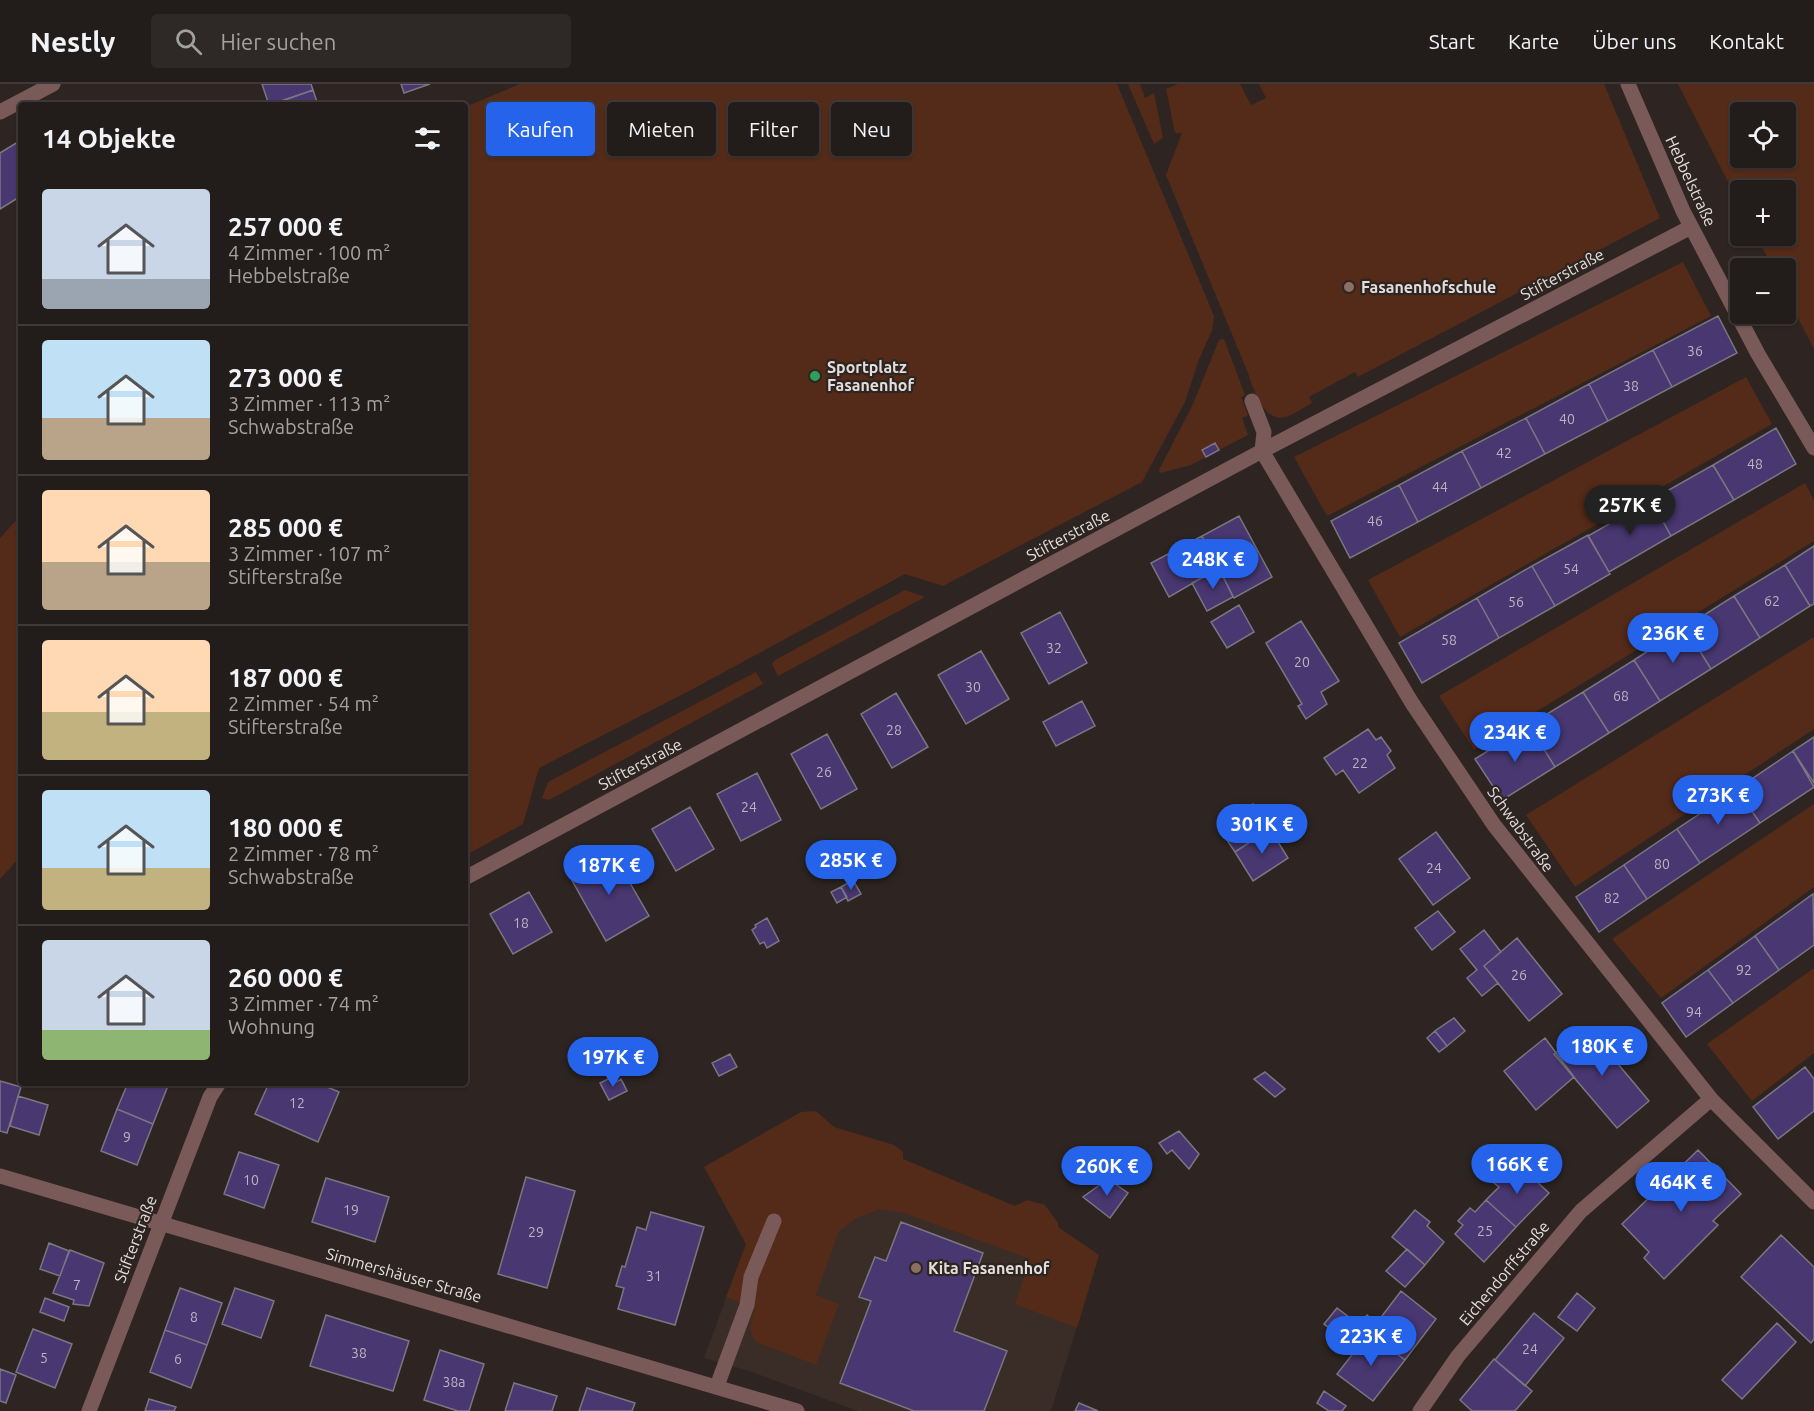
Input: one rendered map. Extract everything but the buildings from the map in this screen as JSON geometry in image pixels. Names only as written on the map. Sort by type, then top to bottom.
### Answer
[{"type":"street","points":[[19,102],[53,84]]},
{"type":"street","name":"Hebbelstraße","points":[[1628,84],[1691,227],[1758,354],[1814,448]]},
{"type":"street","points":[[0,112],[18,102]]},
{"type":"street","name":"Stifterstraße","points":[[468,876],[1262,451],[1691,227]]},
{"type":"street","name":"Schwabstraße","points":[[1252,401],[1264,432],[1262,451],[1412,703],[1494,825],[1711,1099],[1814,1202]]},
{"type":"street","name":"Stifterstraße","points":[[89,1411],[160,1222],[210,1097],[217,1086]]},
{"type":"street","name":"Eichendorffstraße","points":[[1420,1411],[1458,1356],[1581,1211],[1711,1099]]},
{"type":"street","name":"Simmershäuser Straße","points":[[0,1176],[797,1411]]},
{"type":"street","points":[[717,1386],[747,1305],[751,1277],[774,1221]]},
{"type":"shaded area","name":"Sportplatz Fasanenhof","points":[[520,84],[1117,84],[1214,316],[1212,330],[1198,362],[1185,402],[1142,482],[943,586],[905,574],[691,690],[539,768],[523,824],[468,854],[468,106]]},
{"type":"shaded area","points":[[1128,84],[1140,84],[1145,98],[1154,93],[1163,138],[1154,144]]},
{"type":"shaded area","name":"Fasanenhofschule","points":[[1178,84],[1240,84],[1251,105],[1266,98],[1259,84],[1604,84],[1660,218],[1358,377],[1355,372],[1309,397],[1312,403],[1289,416],[1278,417],[1265,410],[1256,395],[1166,175],[1182,133],[1175,133],[1166,89]]},
{"type":"shaded area","points":[[1678,84],[1814,84],[1814,349],[1796,314],[1796,258],[1768,258],[1761,246],[1796,246],[1796,180],[1730,180],[1730,185]]},
{"type":"shaded area","points":[[1683,262],[1711,316],[1327,516],[1294,457]]},
{"type":"shaded area","points":[[1224,339],[1245,395],[1241,397],[1248,415],[1242,418],[1248,435],[1219,450],[1215,443],[1203,450],[1206,457],[1191,465],[1160,473],[1159,470],[1193,404],[1219,340]]},
{"type":"shaded area","points":[[1746,377],[1772,424],[1400,637],[1368,580]]},
{"type":"shaded area","points":[[1805,483],[1814,500],[1814,541],[1474,750],[1439,696]]},
{"type":"shaded area","points":[[18,518],[18,859],[0,879],[0,538]]},
{"type":"shaded area","points":[[905,590],[925,597],[778,676],[772,664],[775,660]]},
{"type":"shaded area","points":[[1814,637],[1814,729],[1575,887],[1526,815]]},
{"type":"shaded area","points":[[756,672],[763,684],[549,800],[542,798],[548,782]]},
{"type":"shaded area","points":[[1814,804],[1814,887],[1661,998],[1612,939]]},
{"type":"shaded area","points":[[1814,968],[1814,1053],[1752,1101],[1707,1044]]},
{"type":"shaded area","points":[[816,1111],[834,1127],[894,1145],[903,1152],[903,1159],[1015,1206],[1027,1200],[1045,1205],[1058,1223],[1058,1227],[1099,1255],[1077,1328],[1015,1304],[1030,1259],[904,1213],[880,1209],[857,1218],[839,1231],[816,1295],[839,1304],[816,1365],[756,1342],[751,1326],[755,1308],[726,1297],[746,1244],[704,1167],[801,1112]]},
{"type":"shaded area","name":"Kita Fasanenhof","points":[[897,1157],[1049,1221],[1099,1255],[1051,1411],[858,1411],[746,1370],[704,1358],[746,1244],[704,1167]]},
{"type":"place","name":"Fasanenhofschule","points":[[1349,287]]},
{"type":"place","name":"Sportplatz Fasanenhof","points":[[815,376]]},
{"type":"place","name":"Kita Fasanenhof","points":[[916,1268]]}]
